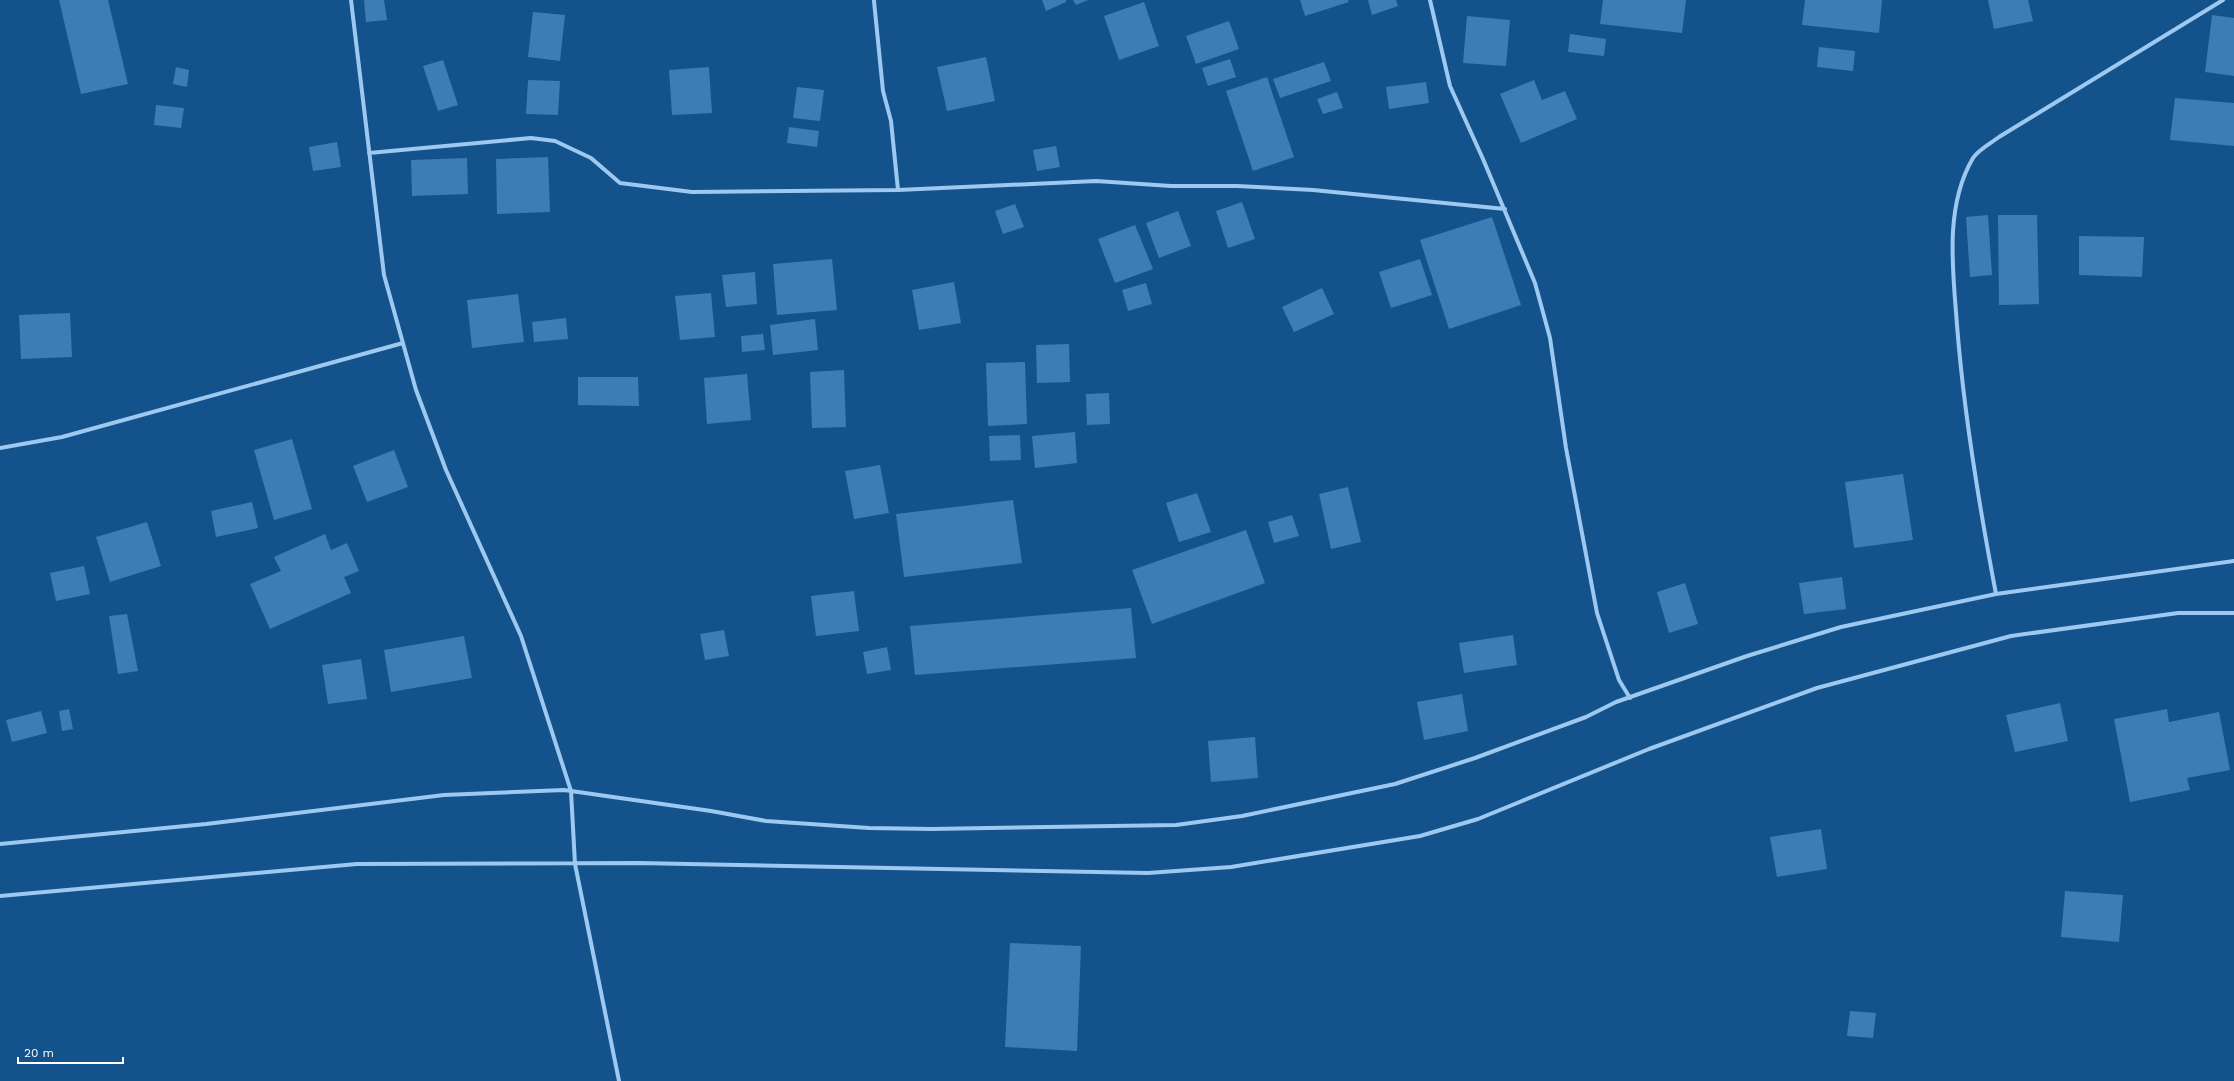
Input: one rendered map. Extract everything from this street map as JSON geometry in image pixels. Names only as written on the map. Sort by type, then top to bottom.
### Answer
[{"type":"street","points":[[351,0],[384,275],[416,390],[446,470],[521,636],[571,791],[575,864],[619,1081]]},
{"type":"street","points":[[1430,0],[1450,86],[1535,283],[1550,338],[1566,448],[1597,614],[1619,680],[1630,698]]},
{"type":"street","points":[[1996,594],[1974,477],[1961,377],[1953,254],[1954,218],[1962,185],[1974,157],[1999,137],[2223,0]]},
{"type":"street","points":[[874,1],[883,91],[891,121],[898,190]]},
{"type":"street","points":[[369,153],[531,138],[555,141],[591,158],[620,183],[692,192],[898,190],[1096,181],[1171,186],[1237,186],[1312,190],[1504,209]]},
{"type":"street","points":[[0,448],[62,437],[403,342]]},
{"type":"street","points":[[0,844],[206,824],[444,795],[571,791],[711,811],[766,821],[869,828],[931,829],[1176,825],[1242,816],[1395,784],[1501,749],[1586,717],[1630,698],[1747,656],[1841,627],[1996,594],[2234,561]]},
{"type":"street","points":[[0,896],[357,864],[646,863],[1148,873],[1231,867],[1427,834],[1478,819],[1649,749],[1817,688],[2011,636],[2178,613],[2234,613]]},
{"type":"building","points":[[59,0],[108,0],[128,84],[81,94]]},
{"type":"building","points":[[364,0],[384,0],[387,20],[366,22]]},
{"type":"building","points":[[1042,0],[1066,0],[1066,2],[1046,11]]},
{"type":"building","points":[[1073,0],[1088,0],[1076,5]]},
{"type":"building","points":[[1300,0],[1348,0],[1349,2],[1305,16]]},
{"type":"building","points":[[1368,0],[1396,0],[1398,6],[1372,15]]},
{"type":"building","points":[[1603,0],[1686,0],[1682,33],[1600,24]]},
{"type":"building","points":[[1805,0],[1882,0],[1879,33],[1802,25]]},
{"type":"building","points":[[1988,0],[2028,0],[2033,21],[1994,29]]},
{"type":"building","points":[[1144,2],[1159,46],[1119,60],[1104,16]]},
{"type":"building","points":[[533,12],[565,15],[560,61],[528,57]]},
{"type":"building","points":[[2212,15],[2234,18],[2234,76],[2205,72]]},
{"type":"building","points":[[1467,16],[1510,20],[1506,66],[1463,63]]},
{"type":"building","points":[[1229,21],[1239,49],[1196,64],[1186,36]]},
{"type":"building","points":[[1570,34],[1606,39],[1604,56],[1568,52]]},
{"type":"building","points":[[1819,47],[1855,51],[1853,71],[1817,67]]},
{"type":"building","points":[[986,57],[995,101],[947,111],[937,67]]},
{"type":"building","points":[[1230,59],[1236,77],[1208,86],[1202,68]]},
{"type":"building","points":[[443,60],[458,105],[438,111],[423,66]]},
{"type":"building","points":[[1324,62],[1331,81],[1280,98],[1273,79]]},
{"type":"building","points":[[176,67],[189,70],[187,87],[173,84]]},
{"type":"building","points":[[709,67],[712,113],[672,115],[669,70]]},
{"type":"building","points":[[1267,77],[1294,157],[1253,171],[1226,91]]},
{"type":"building","points":[[528,80],[560,81],[558,115],[526,114]]},
{"type":"building","points":[[1534,80],[1542,100],[1565,91],[1577,119],[1521,143],[1500,94]]},
{"type":"building","points":[[1426,82],[1429,103],[1389,109],[1386,87]]},
{"type":"building","points":[[797,87],[824,90],[820,121],[793,118]]},
{"type":"building","points":[[1337,92],[1343,108],[1323,114],[1317,99]]},
{"type":"building","points":[[2175,98],[2234,103],[2234,146],[2170,140]]},
{"type":"building","points":[[156,105],[184,108],[181,128],[154,125]]},
{"type":"building","points":[[789,127],[819,131],[817,147],[787,143]]},
{"type":"building","points":[[337,142],[341,167],[313,171],[309,147]]},
{"type":"building","points":[[1056,146],[1060,167],[1037,171],[1033,150]]},
{"type":"building","points":[[548,157],[550,212],[497,214],[496,159]]},
{"type":"building","points":[[467,158],[468,194],[412,196],[411,160]]},
{"type":"building","points":[[1242,202],[1255,239],[1228,248],[1216,211]]},
{"type":"building","points":[[1015,204],[1024,227],[1003,234],[995,211]]},
{"type":"building","points":[[1178,211],[1191,246],[1159,258],[1146,223]]},
{"type":"building","points":[[1988,215],[1992,275],[1970,277],[1966,217]]},
{"type":"building","points":[[1998,215],[2037,215],[2039,304],[1999,305]]},
{"type":"building","points":[[1492,217],[1521,305],[1449,329],[1420,240]]},
{"type":"building","points":[[1135,225],[1153,269],[1115,283],[1098,239]]},
{"type":"building","points":[[2079,236],[2144,237],[2142,277],[2079,275]]},
{"type":"building","points":[[832,259],[837,310],[777,315],[773,264]]},
{"type":"building","points":[[1420,259],[1432,295],[1391,308],[1379,272]]},
{"type":"building","points":[[755,272],[757,304],[726,307],[722,275]]},
{"type":"building","points":[[954,282],[961,323],[919,330],[912,290]]},
{"type":"building","points":[[1146,283],[1152,304],[1128,311],[1122,290]]},
{"type":"building","points":[[1322,288],[1334,314],[1294,332],[1282,307]]},
{"type":"building","points":[[711,293],[715,337],[680,340],[675,296]]},
{"type":"building","points":[[518,294],[524,342],[472,348],[467,300]]},
{"type":"building","points":[[70,313],[72,357],[21,359],[19,315]]},
{"type":"building","points":[[566,318],[568,339],[534,342],[532,322]]},
{"type":"building","points":[[815,319],[818,350],[773,355],[770,325]]},
{"type":"building","points":[[763,334],[765,350],[742,352],[741,336]]},
{"type":"building","points":[[1069,344],[1070,382],[1037,383],[1036,345]]},
{"type":"building","points":[[1025,362],[1027,424],[988,426],[986,363]]},
{"type":"building","points":[[844,370],[846,427],[812,428],[810,372]]},
{"type":"building","points":[[747,374],[751,420],[707,424],[704,378]]},
{"type":"building","points":[[578,377],[638,377],[639,406],[578,405]]},
{"type":"building","points":[[1109,393],[1110,424],[1087,425],[1086,394]]},
{"type":"building","points":[[1075,432],[1077,463],[1035,468],[1032,436]]},
{"type":"building","points":[[1020,435],[1021,460],[990,461],[989,436]]},
{"type":"building","points":[[292,439],[312,509],[274,520],[254,450]]},
{"type":"building","points":[[394,450],[408,487],[367,502],[353,466]]},
{"type":"building","points":[[880,465],[889,513],[854,519],[845,471]]},
{"type":"building","points":[[1903,474],[1913,540],[1854,548],[1845,482]]},
{"type":"building","points":[[1348,487],[1361,542],[1331,549],[1319,494]]},
{"type":"building","points":[[1197,493],[1211,532],[1179,542],[1166,503]]},
{"type":"building","points":[[1013,500],[1022,563],[904,577],[896,514]]},
{"type":"building","points":[[252,502],[258,528],[216,537],[211,511]]},
{"type":"building","points":[[1292,515],[1299,536],[1274,543],[1268,522]]},
{"type":"building","points":[[147,522],[161,566],[110,582],[96,537]]},
{"type":"building","points":[[1246,530],[1265,583],[1152,624],[1132,570]]},
{"type":"building","points":[[325,534],[331,550],[347,543],[359,571],[344,577],[351,593],[270,629],[250,584],[281,571],[274,557]]},
{"type":"building","points":[[84,566],[90,594],[56,601],[50,573]]},
{"type":"building","points":[[1842,577],[1846,609],[1804,614],[1799,583]]},
{"type":"building","points":[[1685,583],[1698,624],[1669,633],[1657,592]]},
{"type":"building","points":[[854,591],[859,631],[816,636],[811,596]]},
{"type":"building","points":[[1131,608],[1136,658],[915,675],[910,626]]},
{"type":"building","points":[[127,614],[138,671],[118,674],[109,616]]},
{"type":"building","points":[[724,630],[729,656],[705,660],[700,634]]},
{"type":"building","points":[[1513,635],[1517,665],[1464,673],[1459,643]]},
{"type":"building","points":[[464,636],[472,678],[391,692],[384,650]]},
{"type":"building","points":[[887,647],[891,670],[867,674],[863,652]]},
{"type":"building","points":[[361,659],[367,699],[328,704],[322,665]]},
{"type":"building","points":[[1462,694],[1468,731],[1424,740],[1417,702]]},
{"type":"building","points":[[2060,703],[2068,741],[2015,752],[2006,715]]},
{"type":"building","points":[[69,709],[73,729],[62,731],[59,711]]},
{"type":"building","points":[[2167,709],[2169,722],[2219,712],[2230,770],[2187,778],[2190,790],[2130,802],[2114,719]]},
{"type":"building","points":[[41,711],[47,733],[12,742],[6,720]]},
{"type":"building","points":[[1255,737],[1258,778],[1211,782],[1208,741]]},
{"type":"building","points":[[1821,829],[1827,869],[1777,877],[1770,837]]},
{"type":"building","points":[[2065,891],[2123,895],[2119,942],[2061,937]]},
{"type":"building","points":[[1010,943],[1081,946],[1077,1051],[1005,1047]]},
{"type":"building","points":[[1850,1011],[1876,1013],[1873,1038],[1847,1036]]}]
